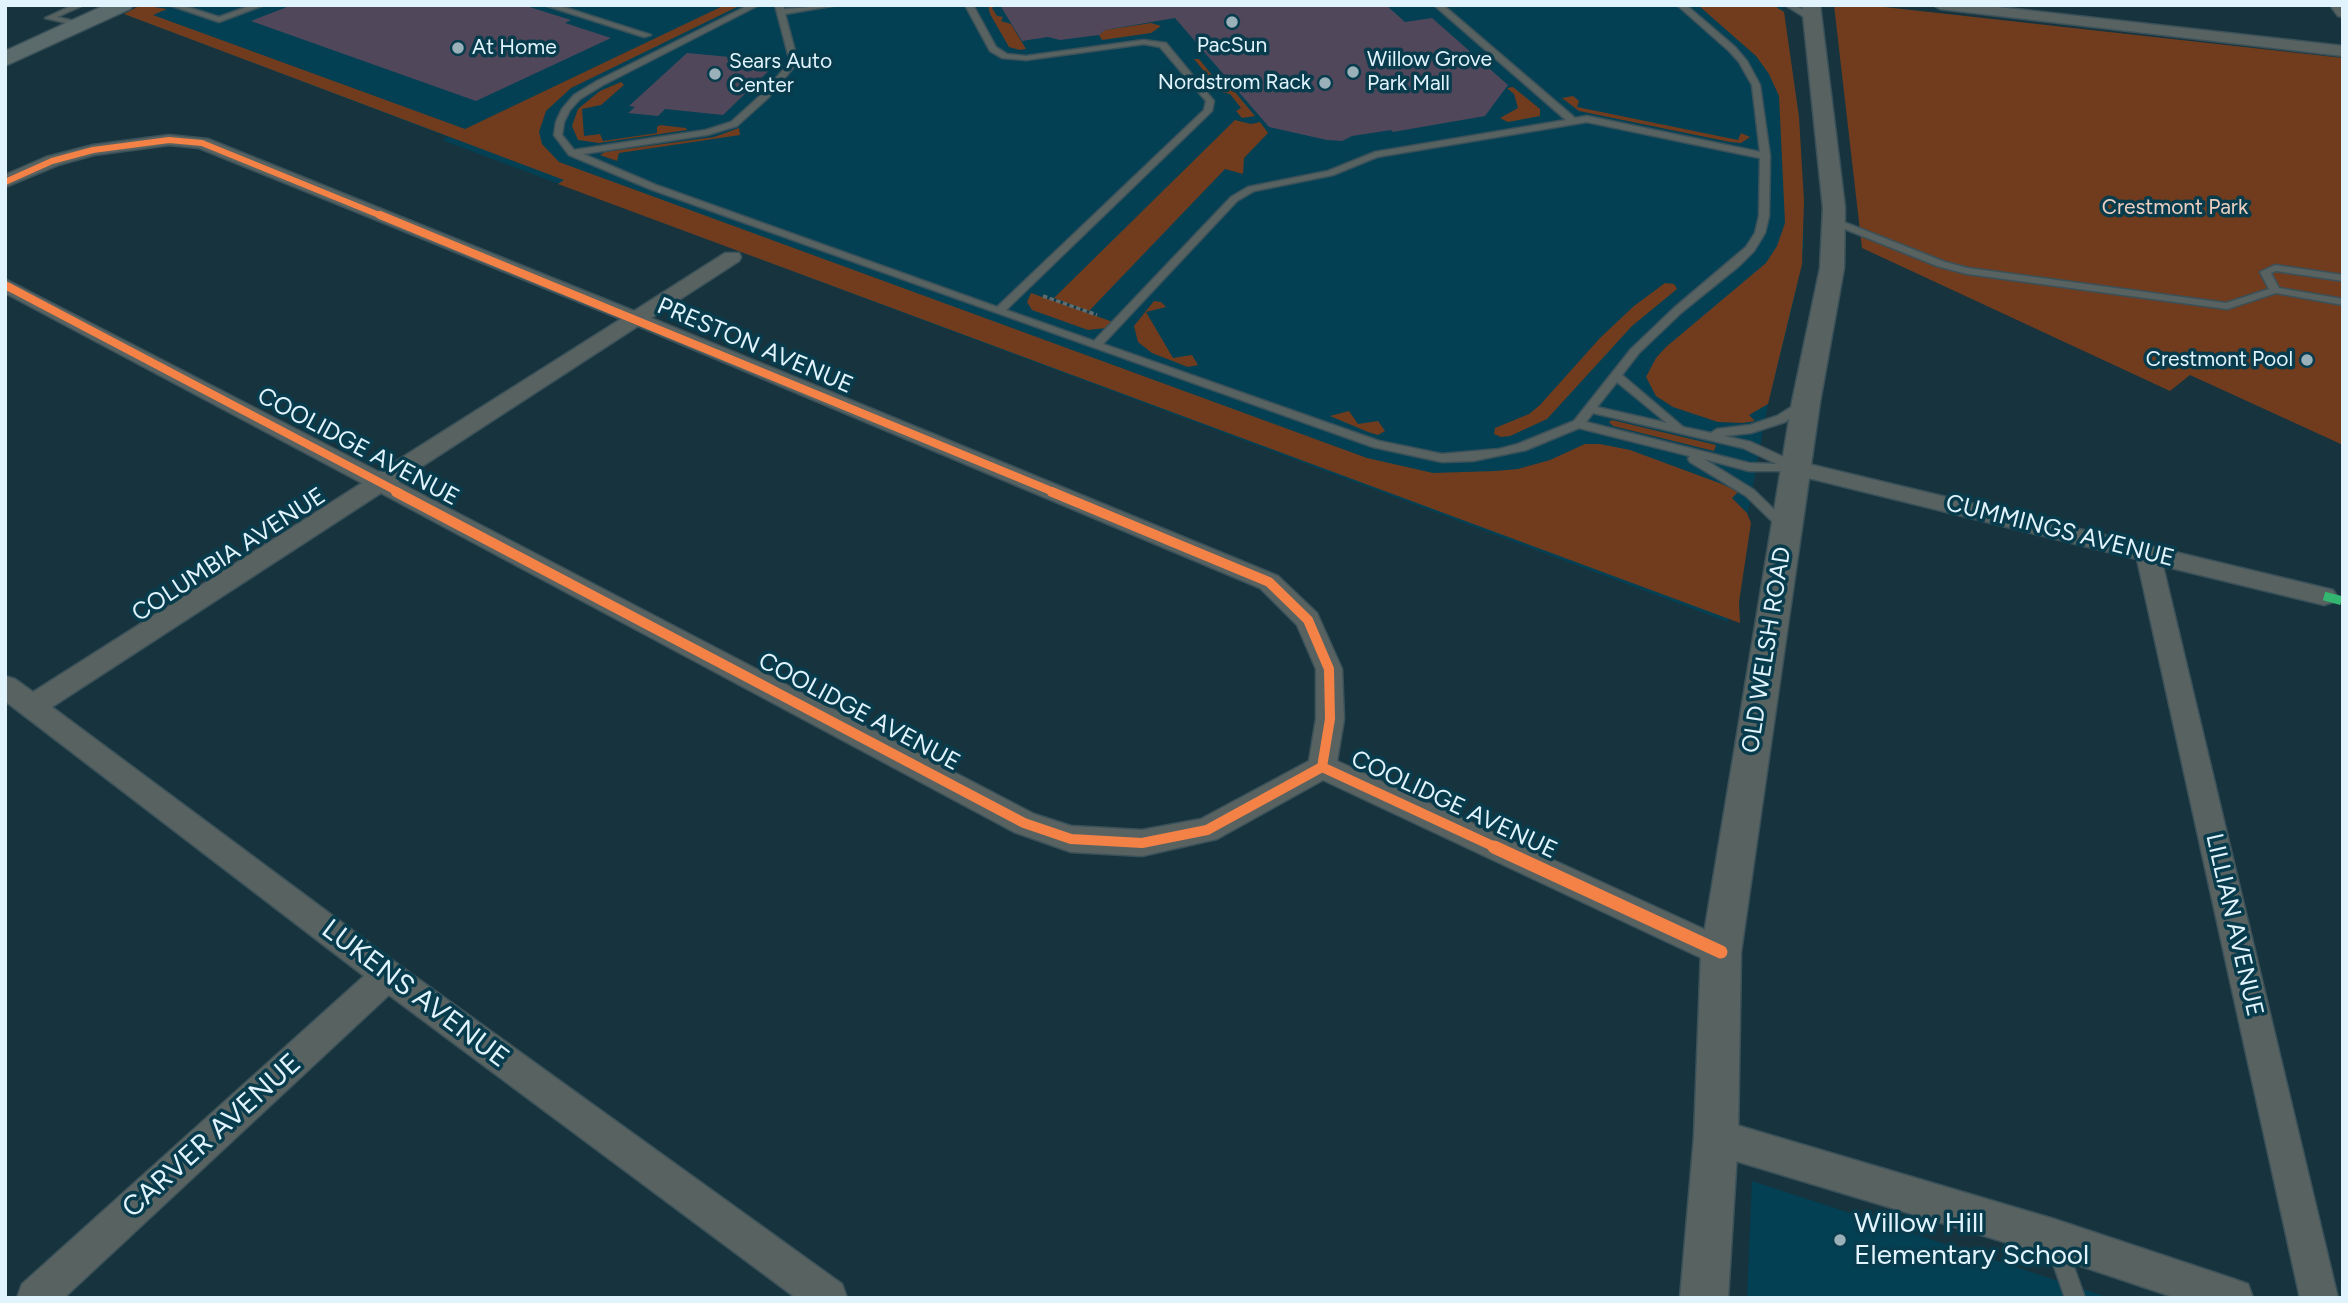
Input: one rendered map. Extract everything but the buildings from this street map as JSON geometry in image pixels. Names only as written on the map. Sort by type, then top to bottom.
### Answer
[{"type":"main road","points":[[5,58],[80,15],[123,5]]},
{"type":"street","points":[[1940,5],[2343,51]]},
{"type":"street","points":[[2337,5],[2343,13]]},
{"type":"street","name":"OLD WELSH ROAD","points":[[1704,1298],[1716,1137],[1721,952],[1806,402],[1832,268],[1833,221],[1804,9]]},
{"type":"street","name":"PRESTON AVENUE","points":[[11,174],[93,150],[130,143],[169,140],[202,143],[635,318],[1269,582],[1308,620],[1329,669],[1330,719],[1322,767]]},
{"type":"street","name":"COLUMBIA AVENUE","points":[[32,706],[732,257]]},
{"type":"street","name":"COOLIDGE AVENUE","points":[[5,285],[1024,823],[1071,839],[1142,843],[1208,830],[1322,767],[1721,952]]},
{"type":"street","name":"CUMMINGS AVENUE","points":[[1796,468],[2324,596]]},
{"type":"street","name":"LILLIAN AVENUE","points":[[2148,552],[2319,1298]]},
{"type":"street","name":"LUKENS AVENUE","points":[[5,686],[388,975],[828,1298]]},
{"type":"street","name":"CARVER AVENUE","points":[[36,1298],[388,975]]},
{"type":"street","points":[[1716,1137],[2054,1238],[2234,1298]]},
{"type":"lane","points":[[173,5],[219,20],[260,5]]},
{"type":"lane","points":[[227,5],[244,11]]},
{"type":"lane","points":[[548,5],[647,35]]},
{"type":"lane","points":[[755,5],[577,97],[566,109],[558,135],[572,153],[653,187],[1326,427],[1377,443],[1443,458],[1499,453],[1522,447],[1578,424],[1635,351],[1656,329],[1750,249],[1760,233],[1764,216],[1765,156],[1761,109],[1750,72],[1721,38],[1681,5]]},
{"type":"lane","points":[[572,153],[707,132],[734,124],[765,96],[794,62],[780,9],[832,5]]},
{"type":"lane","points":[[969,5],[993,48],[1005,56],[1026,58],[1144,42],[1163,46],[1210,102],[1207,113],[999,311]]},
{"type":"lane","points":[[1438,5],[1574,122]]},
{"type":"lane","points":[[1097,344],[1240,194],[1330,173],[1376,155],[1574,122],[1600,121],[1765,156]]},
{"type":"lane","points":[[1833,221],[1941,264],[1967,271],[2227,306],[2275,290],[2343,302]]},
{"type":"lane","points":[[2275,290],[2265,272],[2275,268],[2343,278]]},
{"type":"lane","points":[[1616,376],[1685,430]]},
{"type":"lane","points":[[1699,433],[1735,433],[1751,429],[1781,419],[1806,402]]},
{"type":"lane","points":[[1591,409],[1746,446],[1796,468]]},
{"type":"lane","points":[[1578,424],[1749,467],[1796,468]]},
{"type":"lane","points":[[1681,452],[1749,493],[1786,527]]},
{"type":"lane","points":[[2054,1238],[2075,1298]]},
{"type":"path","points":[[1034,292],[1100,317]]},
{"type":"shaded area","name":"Willow Grove Park Mall","points":[[141,5],[1782,5],[1799,117],[1804,246],[1794,300],[1768,404],[1728,622],[442,140],[448,137],[124,14]]},
{"type":"shaded area","name":"Willow Hill Elementary School","points":[[1752,1181],[2110,1298],[1747,1298]]},
{"type":"green space","points":[[141,5],[167,9],[153,15],[465,129],[725,5],[741,5],[571,88],[546,111],[539,132],[542,144],[559,162],[1367,458],[1433,473],[1495,471],[1518,469],[1550,460],[1585,444],[1600,444],[1630,450],[1722,484],[1738,492],[1732,498],[1747,513],[1751,523],[1739,602],[1740,623],[558,184],[564,180],[124,14]]},
{"type":"green space","points":[[988,5],[995,5],[992,8],[997,16],[1003,17],[1001,21],[1011,24],[1026,49],[1009,47],[990,14]]},
{"type":"green space","points":[[1698,5],[1773,5],[1784,12],[1799,117],[1804,201],[1802,264],[1768,404],[1749,415],[1755,421],[1743,423],[1718,422],[1673,407],[1656,396],[1646,377],[1656,358],[1666,347],[1766,263],[1777,246],[1785,223],[1779,96],[1769,74],[1756,56]]},
{"type":"green space","name":"Crestmont Park","points":[[1834,5],[1866,5],[2343,58],[2343,445],[2190,375],[2170,391],[1862,248]]},
{"type":"green space","points":[[1151,23],[1161,26],[1151,33],[1102,40],[1099,35],[1105,30]]},
{"type":"green space","points":[[1194,59],[1199,59],[1216,80],[1224,79],[1255,116],[1242,118],[1236,111],[1241,108],[1230,94],[1221,92]]},
{"type":"green space","points":[[621,82],[624,85],[601,105],[582,109],[584,136],[600,134],[603,141],[657,133],[657,127],[660,125],[687,130],[599,143],[578,140],[572,126],[578,109],[600,91]]},
{"type":"green space","points":[[1513,87],[1540,109],[1540,116],[1508,122],[1500,118],[1518,108],[1514,94],[1507,88]]},
{"type":"green space","points":[[1573,96],[1579,101],[1577,107],[1738,140],[1741,133],[1750,137],[1741,143],[1730,142],[1579,111],[1562,98]]},
{"type":"green space","points":[[1235,120],[1251,124],[1260,122],[1268,133],[1244,158],[1243,174],[1225,169],[1089,311],[1054,298]]},
{"type":"green space","points":[[739,128],[740,135],[619,153],[617,161],[600,155],[605,152],[714,137]]},
{"type":"green space","points":[[1665,283],[1674,284],[1677,289],[1632,326],[1547,419],[1510,436],[1501,437],[1494,434],[1495,428],[1529,414],[1540,405],[1600,338],[1634,306]]},
{"type":"green space","points":[[1031,293],[1113,322],[1106,328],[1088,330],[1032,310],[1027,302]]},
{"type":"green space","points":[[1154,301],[1161,302],[1166,307],[1146,312],[1173,358],[1192,355],[1198,365],[1188,367],[1152,353],[1138,342],[1134,326]]},
{"type":"green space","points":[[1349,411],[1358,424],[1378,421],[1385,431],[1378,435],[1330,416]]},
{"type":"green space","points":[[1612,420],[1716,445],[1714,451],[1613,426],[1609,422]]},
{"type":"marked path","points":[[2324,596],[2343,601]]},
{"type":"cycle path","points":[[5,182],[52,161],[93,150],[169,140],[202,143],[635,318],[1269,582],[1308,620],[1329,669],[1330,719],[1322,767]]},
{"type":"cycle path","points":[[5,285],[1024,823],[1071,839],[1142,843],[1207,830],[1322,767],[1721,952]]},
{"type":"place","name":"PacSun","points":[[1232,22]]},
{"type":"place","name":"At Home","points":[[458,48]]},
{"type":"place","name":"Willow Grove Park Mall","points":[[1353,72]]},
{"type":"place","name":"Sears Auto Center","points":[[715,74]]},
{"type":"place","name":"Nordstrom Rack","points":[[1325,83]]},
{"type":"place","name":"Crestmont Pool","points":[[2307,360]]},
{"type":"place","name":"Willow Hill Elementary School","points":[[1840,1240]]}]
